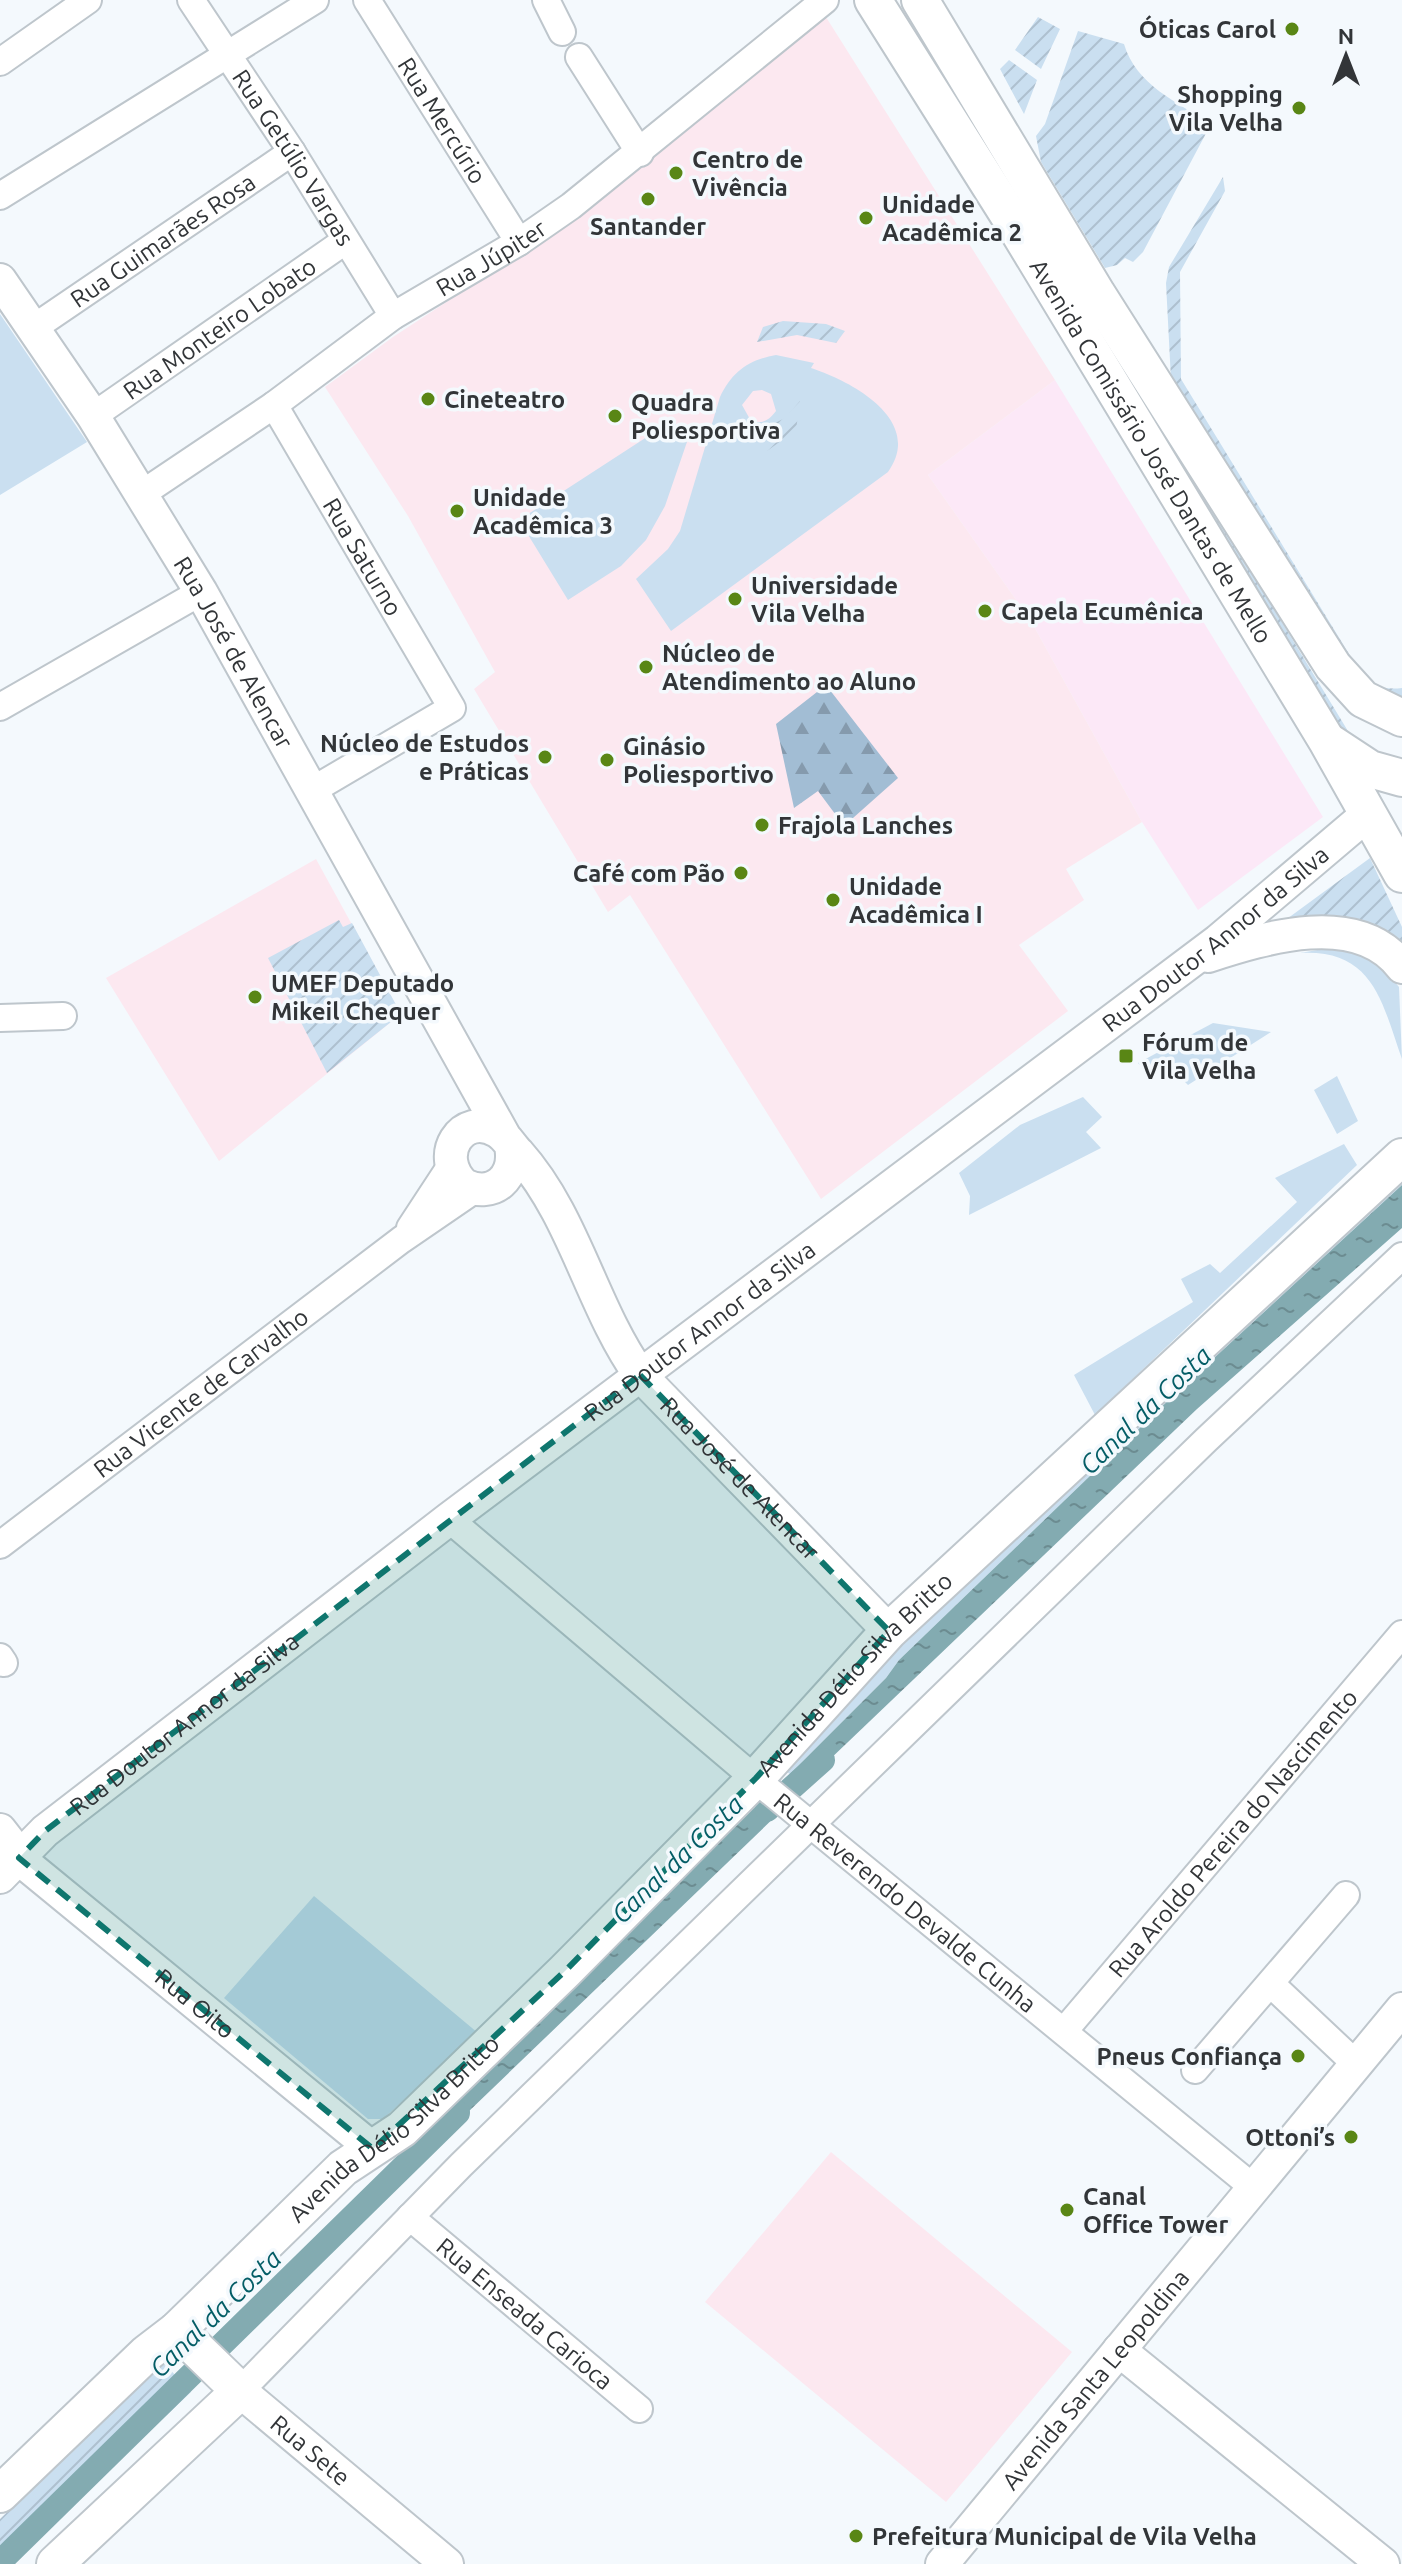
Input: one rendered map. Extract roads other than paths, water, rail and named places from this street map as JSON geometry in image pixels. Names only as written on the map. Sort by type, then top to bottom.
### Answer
[{"type":"main road","name":"Avenida Comissário José Dantas de Mello","points":[[873,0],[1001,203],[1327,741],[1402,874]]},
{"type":"main road","name":"Avenida Comissário José Dantas de Mello","points":[[920,0],[1097,294],[1333,666],[1363,699],[1400,720]]},
{"type":"main road","points":[[1358,763],[1375,730],[1400,720]]},
{"type":"main road","points":[[1327,741],[1358,763],[1402,778]]},
{"type":"main road","name":"Rua Doutor Annor da Silva","points":[[1369,813],[1402,785]]},
{"type":"main road","name":"Avenida Délio Silva Britto","points":[[0,2494],[147,2353],[185,2339],[343,2168],[402,2129],[761,1783],[889,1631],[1402,1157]]},
{"type":"main road","name":"Rua Sete","points":[[185,2339],[230,2382]]},
{"type":"main road","points":[[55,2564],[230,2382]]},
{"type":"street","points":[[0,62],[88,0]]},
{"type":"street","name":"Rua Getúlio Vargas","points":[[191,0],[292,152],[393,316]]},
{"type":"street","points":[[0,196],[315,0]]},
{"type":"street","name":"Rua Mercúrio","points":[[367,0],[519,242]]},
{"type":"street","points":[[546,0],[562,32]]},
{"type":"street","name":"Rua Júpiter","points":[[140,495],[274,405],[393,316],[519,242],[640,153],[710,91],[825,0]]},
{"type":"street","points":[[579,57],[640,153]]},
{"type":"street","name":"Rua Guimarães Rosa","points":[[32,329],[292,152]]},
{"type":"street","points":[[1001,203],[1035,232],[1068,286],[1078,294],[1097,294]]},
{"type":"street","name":"Rua Monteiro Lobato","points":[[93,416],[345,241]]},
{"type":"street","name":"Rua José de Alencar","points":[[0,280],[93,416],[201,592],[507,1140],[545,1187],[623,1349],[640,1375],[889,1631]]},
{"type":"street","name":"Rua Saturno","points":[[274,405],[452,708],[311,791]]},
{"type":"street","points":[[0,707],[201,592]]},
{"type":"street","name":"Rua Doutor Annor da Silva","points":[[10,1868],[45,1831],[449,1519],[1189,962],[1369,813]]},
{"type":"street","points":[[1189,962],[1281,936],[1324,933],[1372,944],[1402,967]]},
{"type":"street","points":[[0,1018],[63,1016]]},
{"type":"street","name":"Rua José de Alencar","points":[[449,1038],[460,1082],[452,1154]]},
{"type":"street","points":[[476,1126],[491,1127],[507,1140],[514,1160],[510,1174],[487,1187],[455,1177],[452,1154],[463,1132],[476,1126]]},
{"type":"street","name":"Rua Vicente de Carvalho","points":[[401,1240],[452,1154]]},
{"type":"street","name":"Rua José de Alencar","points":[[487,1187],[527,1196],[566,1229]]},
{"type":"street","name":"Rua Vicente de Carvalho","points":[[0,1545],[401,1240],[487,1187]]},
{"type":"street","points":[[230,2382],[410,2217],[804,1818],[1402,1256]]},
{"type":"street","name":"Rua Reverendo Devalde Cunha","points":[[449,1519],[761,1783],[1254,2188]]},
{"type":"street","name":"Rua Aroldo Pereira do Nascimento","points":[[1064,2031],[1402,1634]]},
{"type":"street","name":"Rua Oito","points":[[0,1830],[10,1868],[373,2149]]},
{"type":"street","points":[[1195,2070],[1346,1895]]},
{"type":"street","points":[[1271,1984],[1356,2064]]},
{"type":"street","name":"Avenida Santa Leopoldina","points":[[942,2564],[1402,2009]]},
{"type":"street","name":"Rua Enseada Carioca","points":[[410,2217],[639,2409]]},
{"type":"street","points":[[1119,2350],[1383,2564]]},
{"type":"street","name":"Rua Sete","points":[[230,2382],[447,2564]]},
{"type":"water","points":[[1402,1185],[1402,1228],[1197,1409],[804,1784],[790,1774],[886,1678],[899,1660],[1176,1393]]},
{"type":"water","points":[[764,1798],[780,1812],[441,2138],[430,2128]]},
{"type":"waterway","name":"Canal da Costa","points":[[767,1810],[823,1760]]},
{"type":"waterway","name":"Canal da Costa","points":[[0,2562],[458,2113]]},
{"type":"place","name":"Óticas Carol","points":[[1292,29]]},
{"type":"place","name":"Shopping Vila Velha","points":[[1299,108]]},
{"type":"place","name":"Centro de Vivência","points":[[676,173]]},
{"type":"place","name":"Santander","points":[[648,199]]},
{"type":"place","name":"Unidade Acadêmica 2","points":[[866,218]]},
{"type":"place","name":"Cineteatro","points":[[428,399]]},
{"type":"place","name":"Quadra Poliesportiva","points":[[615,416]]},
{"type":"place","name":"Unidade Acadêmica 3","points":[[457,511]]},
{"type":"place","name":"Universidade Vila Velha","points":[[735,599]]},
{"type":"place","name":"Capela Ecumênica","points":[[985,611]]},
{"type":"place","name":"Núcleo de Atendimento ao Aluno","points":[[646,667]]},
{"type":"place","name":"Núcleo de Estudos e Práticas","points":[[545,757]]},
{"type":"place","name":"Ginásio Poliesportivo","points":[[607,760]]},
{"type":"place","name":"Frajola Lanches","points":[[762,825]]},
{"type":"place","name":"Café com Pão","points":[[741,873]]},
{"type":"place","name":"Unidade Acadêmica I","points":[[833,900]]},
{"type":"place","name":"UMEF Deputado Mikeil Chequer","points":[[255,997]]},
{"type":"place","name":"Fórum de Vila Velha","points":[[1126,1056]]},
{"type":"place","name":"Pneus Confiança","points":[[1298,2056]]},
{"type":"place","name":"Ottoni’s","points":[[1351,2137]]},
{"type":"place","name":"Canal Office Tower","points":[[1067,2210]]},
{"type":"place","name":"Prefeitura Municipal de Vila Velha","points":[[856,2536]]}]
